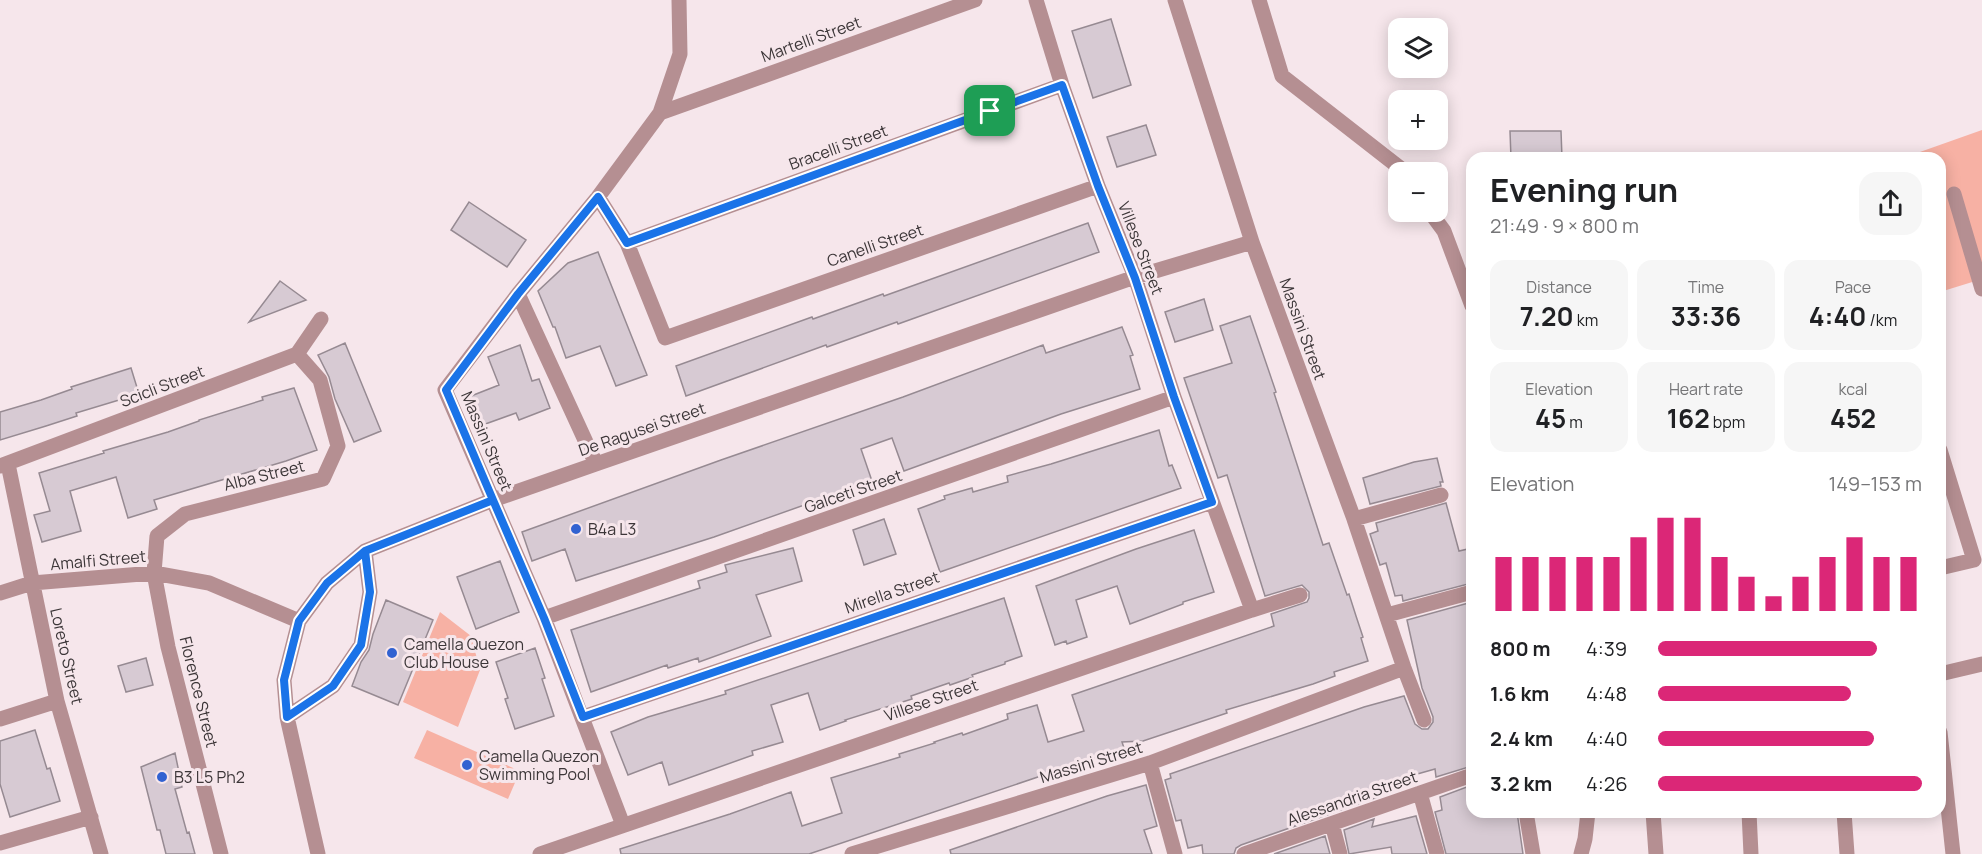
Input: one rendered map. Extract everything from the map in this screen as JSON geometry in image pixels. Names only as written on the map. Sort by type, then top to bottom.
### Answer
[{"type":"street","name":"Massini Street","points":[[623,825],[544,618],[446,390],[518,294],[598,197],[660,112],[680,54],[679,0]]},
{"type":"street","name":"Martelli Street","points":[[660,112],[975,0]]},
{"type":"street","name":"Villese Street","points":[[1036,0],[1062,85],[1098,186],[1135,278],[1174,397],[1252,610]]},
{"type":"street","name":"Massini Street","points":[[1175,0],[1252,242],[1354,519],[1424,720]]},
{"type":"street","points":[[1259,0],[1282,76],[1392,162]]},
{"type":"street","name":"Bracelli Street","points":[[627,243],[1062,85]]},
{"type":"street","name":"Canelli Street","points":[[627,243],[665,338],[1098,186]]},
{"type":"street","points":[[1954,194],[1982,289]]},
{"type":"street","points":[[598,197],[627,243]]},
{"type":"street","points":[[1437,222],[1444,231],[1466,290]]},
{"type":"street","name":"De Ragusei Street","points":[[318,854],[287,717],[284,680],[299,621],[327,583],[365,551],[493,500],[596,464],[1135,278],[1252,242]]},
{"type":"street","points":[[518,294],[596,464]]},
{"type":"street","points":[[297,354],[321,319]]},
{"type":"street","name":"Scicli Street","points":[[4,465],[297,354]]},
{"type":"street","name":"Alba Street","points":[[154,573],[157,536],[185,514],[323,479],[338,446],[320,380],[297,354]]},
{"type":"street","name":"Galceti Street","points":[[544,618],[1174,397]]},
{"type":"street","name":"Loreto Street","points":[[4,465],[57,701],[101,854]]},
{"type":"street","points":[[1946,469],[1974,560],[1946,567]]},
{"type":"street","points":[[1354,519],[1441,495]]},
{"type":"street","name":"Mirella Street","points":[[583,717],[1212,502]]},
{"type":"street","points":[[287,717],[333,686],[361,645],[370,592],[365,551]]},
{"type":"street","name":"Amalfi Street","points":[[0,593],[32,583],[154,573],[209,583],[299,621]]},
{"type":"street","name":"Florence Street","points":[[154,573],[168,647],[221,854]]},
{"type":"street","points":[[1387,615],[1466,594]]},
{"type":"street","name":"Villese Street","points":[[623,825],[1300,595]]},
{"type":"street","points":[[1946,673],[1982,663]]},
{"type":"street","name":"Massini Street","points":[[862,852],[1150,763],[1404,668]]},
{"type":"street","points":[[0,720],[57,701]]},
{"type":"street","points":[[1150,763],[1175,854]]},
{"type":"street","name":"Alessandria Street","points":[[1244,854],[1466,777]]},
{"type":"street","points":[[1946,788],[1953,854]]},
{"type":"street","points":[[1420,793],[1437,854]]},
{"type":"street","points":[[0,843],[92,817]]},
{"type":"street","points":[[1527,818],[1533,854]]},
{"type":"street","points":[[1581,854],[1586,839],[1588,818]]},
{"type":"street","points":[[1653,818],[1656,854]]},
{"type":"street","points":[[1749,818],[1751,854]]},
{"type":"street","points":[[1845,818],[1848,854]]},
{"type":"street","points":[[1332,824],[1340,854]]},
{"type":"street","points":[[540,854],[623,825]]},
{"type":"shaded area","points":[[1982,130],[1982,279],[1946,290],[1946,152],[1920,152]]},
{"type":"shaded area","points":[[440,612],[471,636],[480,670],[458,727],[403,702]]},
{"type":"shaded area","name":"Camella Quezon Swimming Pool","points":[[427,730],[520,771],[508,799],[414,758]]},
{"type":"building","points":[[1111,19],[1131,85],[1093,98],[1072,31]]},
{"type":"building","points":[[1146,125],[1156,155],[1117,167],[1107,137]]},
{"type":"building","points":[[1510,131],[1561,131],[1562,152],[1511,152]]},
{"type":"building","points":[[469,202],[526,240],[507,267],[451,230]]},
{"type":"building","points":[[1088,223],[1099,252],[898,324],[897,322],[827,347],[826,345],[686,396],[676,366],[812,317],[813,319],[883,294],[884,296]]},
{"type":"building","points":[[598,252],[647,375],[616,386],[600,346],[566,358],[555,327],[553,327],[538,291],[568,263]]},
{"type":"building","points":[[280,281],[306,300],[249,322]]},
{"type":"building","points":[[1204,299],[1213,330],[1175,342],[1165,312]]},
{"type":"building","points":[[1250,316],[1323,545],[1329,543],[1347,595],[1349,594],[1368,661],[1334,672],[1335,676],[1313,684],[1226,710],[1227,713],[1143,741],[1122,742],[1124,748],[809,854],[621,854],[620,849],[791,792],[802,826],[842,813],[831,778],[900,757],[899,754],[934,742],[962,733],[963,735],[1008,719],[1007,714],[1037,705],[1048,742],[1084,731],[1072,695],[1274,626],[1271,614],[1307,602],[1309,592],[1302,585],[1265,596],[1227,475],[1218,478],[1184,378],[1232,363],[1220,326]]},
{"type":"building","points":[[1122,327],[1133,355],[1130,356],[1140,389],[1061,414],[904,471],[892,438],[861,449],[872,481],[714,537],[576,581],[565,549],[532,561],[522,532],[1043,345],[1046,353]]},
{"type":"building","points":[[345,343],[381,431],[354,442],[318,355]]},
{"type":"building","points":[[520,345],[532,381],[539,379],[550,408],[519,420],[516,413],[477,427],[466,398],[499,385],[488,357]]},
{"type":"building","points":[[131,368],[139,394],[0,440],[0,412]]},
{"type":"building","points":[[294,388],[317,450],[154,500],[157,509],[128,518],[116,477],[70,491],[81,531],[42,542],[34,515],[50,511],[39,473],[168,432],[263,400],[262,397]]},
{"type":"building","points":[[1159,430],[1169,466],[1172,465],[1181,488],[940,572],[918,509],[945,499],[944,496],[972,488],[973,492],[1008,482],[1007,476]]},
{"type":"building","points":[[1437,458],[1443,482],[1440,482],[1441,486],[1370,504],[1363,478],[1414,462]]},
{"type":"building","points":[[1446,503],[1459,551],[1466,549],[1466,585],[1403,601],[1402,595],[1395,596],[1386,563],[1380,565],[1370,534],[1378,531],[1376,523]]},
{"type":"building","points":[[884,519],[896,554],[864,565],[853,530]]},
{"type":"building","points":[[1194,530],[1214,592],[1130,624],[1117,586],[1076,600],[1087,637],[1067,644],[1066,641],[1055,645],[1036,586]]},
{"type":"building","points":[[793,548],[802,581],[756,595],[771,636],[699,662],[698,658],[668,668],[667,665],[591,692],[571,630],[700,588],[698,581],[727,572],[725,565]]},
{"type":"building","points":[[500,561],[519,612],[476,629],[457,577]]},
{"type":"building","points":[[1004,598],[1022,656],[972,675],[973,677],[911,696],[912,699],[820,730],[808,693],[771,705],[783,742],[752,751],[753,755],[669,785],[662,762],[628,775],[611,732],[648,717],[726,694],[725,691]]},
{"type":"building","name":"Camella Quezon Club House","points":[[386,600],[433,620],[398,705],[352,686],[361,662],[369,650]]},
{"type":"building","points":[[1466,604],[1466,768],[1436,777],[1435,769],[1396,780],[1397,783],[1380,787],[1378,797],[1241,845],[1236,848],[1234,854],[1203,854],[1202,845],[1188,848],[1181,820],[1176,821],[1165,780],[1171,778],[1170,774],[1364,707],[1404,696],[1415,724],[1422,729],[1428,729],[1433,722],[1433,717],[1422,688],[1407,620]]},
{"type":"building","points":[[535,648],[554,716],[515,729],[496,662]]},
{"type":"building","points":[[146,658],[153,685],[126,692],[118,666]]},
{"type":"building","points":[[35,730],[60,801],[10,817],[0,784],[0,741]]},
{"type":"building","points":[[175,753],[182,787],[175,789],[195,854],[166,854],[160,830],[157,830],[141,767]]},
{"type":"building","points":[[1146,785],[1157,826],[1144,830],[1152,854],[951,854],[950,850],[1107,796]]},
{"type":"building","points":[[1466,787],[1466,818],[1518,818],[1523,854],[1446,854],[1435,812],[1442,810],[1440,797]]},
{"type":"building","points":[[1416,816],[1427,854],[1392,854],[1391,847],[1349,854],[1344,830],[1374,819],[1372,827]]},
{"type":"building","points":[[1325,836],[1330,854],[1274,854]]},
{"type":"place","name":"B4a L3","points":[[576,529]]},
{"type":"place","name":"Camella Quezon Club House","points":[[392,653]]},
{"type":"place","name":"Camella Quezon Swimming Pool","points":[[467,765]]},
{"type":"place","name":"B3 L5 Ph2","points":[[162,777]]},
{"type":"route","points":[[990,111],[627,243],[598,197],[518,294],[446,390],[493,500],[365,551],[327,583],[299,621],[284,680],[287,717],[333,686],[361,645],[370,592],[365,551],[429,525],[493,500],[544,618],[583,717],[1212,502],[1174,397],[1135,278],[1098,186],[1062,85],[990,111]]}]
